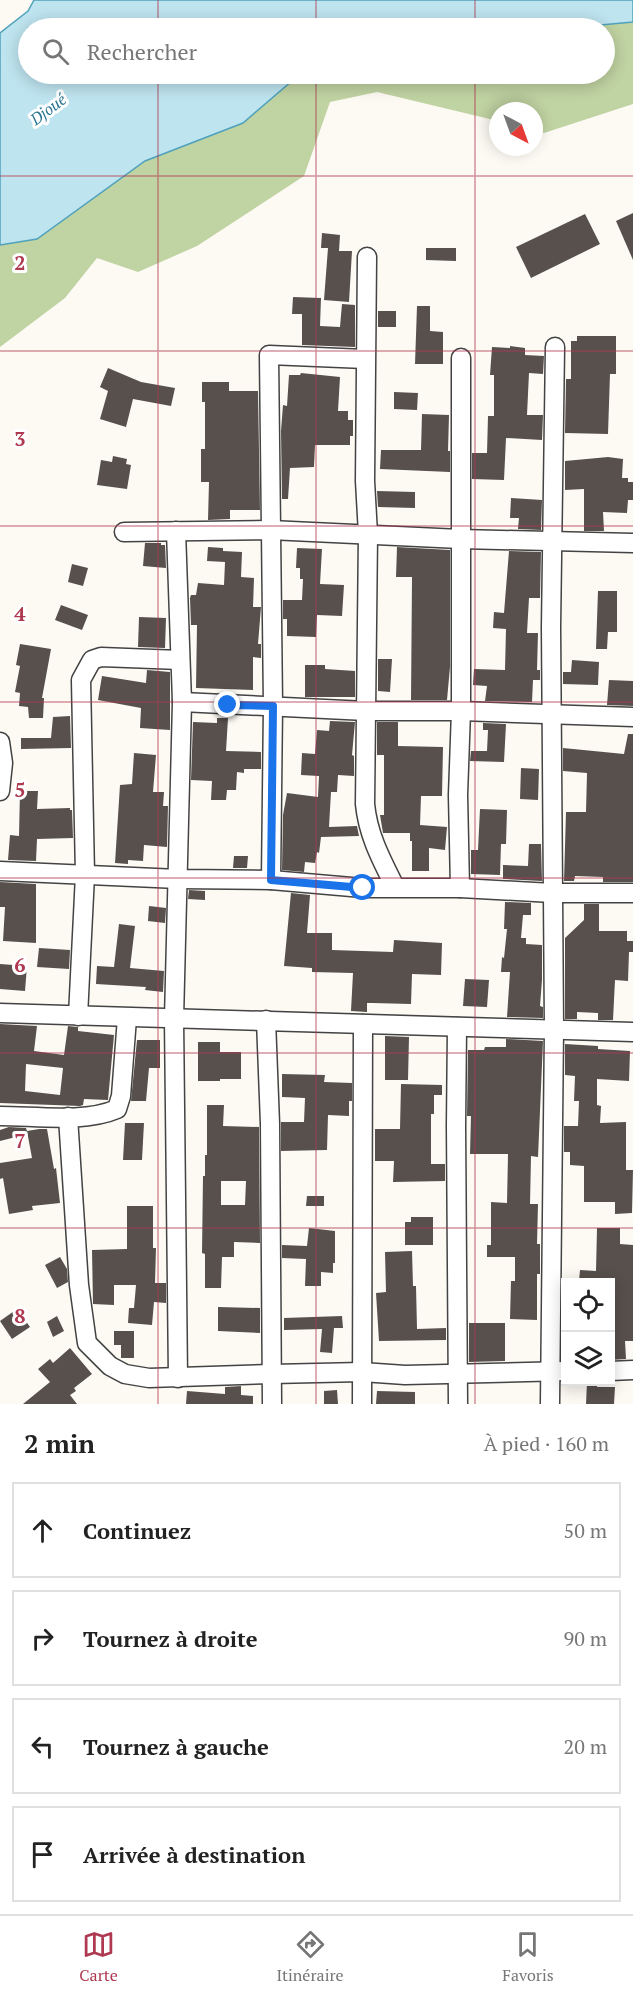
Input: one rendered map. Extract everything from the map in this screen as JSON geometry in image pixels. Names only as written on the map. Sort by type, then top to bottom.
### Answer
[{"type":"street","points":[[367,257],[365,481],[368,534],[365,804],[367,825],[376,850],[395,887]]},
{"type":"street","points":[[550,1404],[558,1371],[551,714],[555,347]]},
{"type":"street","points":[[271,880],[273,706],[268,355],[365,359]]},
{"type":"street","points":[[460,888],[458,795],[461,711],[461,358]]},
{"type":"street","points":[[124,532],[270,530],[460,539],[633,543]]},
{"type":"street","points":[[176,531],[182,702],[174,1019],[178,1378]]},
{"type":"street","points":[[78,1016],[85,875],[81,680],[92,660],[101,657],[180,660]]},
{"type":"street","points":[[182,702],[366,711],[461,711],[633,717]]},
{"type":"street","points":[[0,742],[3,762],[0,792]]},
{"type":"street","points":[[0,871],[178,879],[271,880],[363,888],[460,888],[552,893],[633,894]]},
{"type":"street","points":[[0,1013],[633,1032]]},
{"type":"street","points":[[0,1116],[68,1117],[105,1114],[117,1109],[121,1096],[127,1018]]},
{"type":"street","points":[[266,1020],[270,1124],[272,1404]]},
{"type":"street","points":[[362,1404],[363,1024]]},
{"type":"street","points":[[457,1027],[458,1404]]},
{"type":"street","points":[[68,1117],[79,1285],[87,1343],[110,1366],[125,1374],[149,1378],[178,1378],[362,1372],[405,1375],[558,1371]]},
{"type":"street","points":[[615,1371],[633,1370]]},
{"type":"green space","points":[[633,22],[633,104],[544,133],[543,102],[489,102],[489,119],[377,92],[330,102],[304,176],[197,246],[138,272],[97,258],[65,298],[0,347],[0,243],[44,234],[145,161],[243,123],[288,84],[615,84],[615,24]]},
{"type":"water","points":[[34,0],[633,0],[633,22],[615,24],[615,18],[19,18],[28,11]]},
{"type":"water","name":"Djoué","points":[[18,19],[18,84],[288,84],[243,123],[145,161],[37,239],[0,245],[0,33]]},
{"type":"building","points":[[633,213],[633,260],[616,221]]},
{"type":"building","points":[[585,214],[600,244],[531,278],[516,247]]},
{"type":"building","points":[[322,233],[340,235],[339,251],[352,251],[349,302],[324,300],[328,248],[321,248]]},
{"type":"building","points":[[426,248],[456,248],[456,261],[426,260]]},
{"type":"building","points":[[293,297],[321,298],[320,326],[340,327],[342,304],[355,305],[355,347],[302,345],[302,314],[292,314]]},
{"type":"building","points":[[417,306],[430,306],[430,331],[443,332],[443,364],[415,364]]},
{"type":"building","points":[[378,311],[396,311],[396,327],[378,327]]},
{"type":"building","points":[[577,336],[616,336],[616,374],[610,374],[608,434],[565,433],[566,379],[571,379],[571,341],[577,341]]},
{"type":"building","points":[[510,346],[525,348],[525,355],[544,356],[543,374],[529,373],[527,415],[543,415],[542,440],[506,438],[504,480],[472,479],[472,453],[487,453],[488,416],[494,416],[494,375],[490,375],[492,347],[510,348]]},
{"type":"building","points":[[108,368],[141,382],[175,388],[171,406],[133,399],[126,427],[100,419],[108,391],[100,387]]},
{"type":"building","points":[[301,373],[340,377],[338,411],[348,411],[348,420],[353,420],[353,436],[350,436],[350,445],[315,445],[314,467],[290,468],[288,499],[282,499],[283,405],[287,406],[289,375],[300,375]]},
{"type":"building","points":[[202,382],[229,382],[229,391],[258,391],[260,510],[230,510],[230,519],[208,520],[209,482],[201,482],[201,449],[205,449],[205,402],[202,402]]},
{"type":"building","points":[[394,392],[418,393],[417,410],[394,409]]},
{"type":"building","points":[[422,414],[449,415],[450,472],[380,469],[381,450],[421,450]]},
{"type":"building","points":[[113,456],[127,459],[126,464],[131,465],[127,489],[97,485],[101,460],[112,462]]},
{"type":"building","points":[[608,457],[623,459],[622,478],[628,478],[628,482],[633,482],[633,500],[628,500],[627,513],[603,512],[604,531],[584,531],[584,489],[565,490],[565,461]]},
{"type":"building","points":[[377,491],[415,492],[415,508],[378,507]]},
{"type":"building","points":[[511,498],[542,500],[541,530],[518,529],[519,518],[510,518]]},
{"type":"building","points":[[145,543],[165,545],[166,568],[143,566]]},
{"type":"building","points":[[208,547],[242,552],[241,577],[254,578],[253,607],[261,607],[258,644],[261,644],[261,658],[253,657],[253,690],[196,688],[197,625],[191,625],[190,598],[191,595],[196,595],[198,583],[224,585],[225,562],[207,561]]},
{"type":"building","points":[[397,547],[450,550],[450,667],[447,700],[411,700],[412,577],[396,577]]},
{"type":"building","points":[[297,548],[322,549],[320,584],[344,585],[342,616],[317,615],[316,637],[287,636],[287,619],[283,619],[283,600],[302,600],[303,579],[300,579],[300,568],[296,568]]},
{"type":"building","points":[[509,551],[541,552],[540,598],[529,598],[527,633],[538,633],[537,670],[540,670],[540,680],[533,680],[532,702],[485,701],[487,686],[473,685],[474,669],[505,670],[506,629],[493,628],[494,612],[504,613]]},
{"type":"building","points":[[72,564],[88,568],[83,586],[68,582]]},
{"type":"building","points":[[598,591],[617,591],[617,632],[608,632],[607,649],[596,649]]},
{"type":"building","points":[[61,605],[88,615],[82,630],[55,620]]},
{"type":"building","points":[[139,617],[166,618],[165,648],[138,647]]},
{"type":"building","points":[[20,644],[51,649],[42,698],[44,698],[43,718],[29,718],[28,707],[19,706],[20,693],[15,692],[20,666],[16,665]]},
{"type":"building","points":[[378,659],[392,659],[390,692],[378,691]]},
{"type":"building","points":[[572,660],[599,662],[598,685],[563,684],[563,672],[571,672]]},
{"type":"building","points":[[305,665],[325,665],[325,669],[355,671],[355,697],[305,697]]},
{"type":"building","points":[[147,670],[170,672],[170,730],[140,728],[141,708],[98,700],[102,676],[146,683]]},
{"type":"building","points":[[609,680],[633,681],[633,706],[607,705]]},
{"type":"building","points":[[70,716],[71,748],[21,749],[21,738],[51,738],[53,717]]},
{"type":"building","points":[[217,718],[228,718],[226,751],[261,752],[261,769],[244,769],[244,773],[237,772],[236,790],[227,790],[226,800],[211,800],[212,781],[191,780],[193,722],[217,723]]},
{"type":"building","points":[[330,721],[355,722],[352,755],[354,756],[354,776],[338,775],[337,792],[331,792],[329,827],[357,826],[359,836],[321,837],[315,863],[305,862],[304,872],[282,870],[283,815],[287,793],[318,797],[319,776],[301,775],[302,753],[315,754],[317,730],[329,731]]},
{"type":"building","points":[[377,722],[398,722],[398,746],[443,747],[442,796],[421,796],[420,825],[447,827],[445,850],[429,848],[429,871],[412,871],[410,833],[383,833],[380,815],[384,815],[384,755],[377,755]]},
{"type":"building","points":[[483,723],[506,724],[504,762],[470,761],[471,751],[487,751],[488,730],[483,730]]},
{"type":"building","points":[[628,734],[633,734],[633,882],[603,882],[603,877],[575,876],[574,881],[564,881],[566,812],[586,812],[587,773],[563,771],[563,748],[624,754]]},
{"type":"building","points":[[134,753],[156,755],[153,792],[164,792],[163,806],[168,806],[167,847],[144,845],[143,861],[128,860],[128,864],[115,863],[120,785],[132,784]]},
{"type":"building","points":[[521,768],[539,769],[538,800],[520,799]]},
{"type":"building","points":[[20,791],[38,791],[37,809],[70,808],[72,810],[73,838],[37,839],[36,861],[8,860],[10,835],[19,836]]},
{"type":"building","points":[[480,809],[507,810],[506,844],[501,844],[500,875],[471,874],[471,850],[478,850]]},
{"type":"building","points":[[529,844],[541,844],[542,881],[503,879],[503,865],[528,866]]},
{"type":"building","points":[[234,856],[248,856],[247,868],[233,868]]},
{"type":"building","points":[[0,882],[36,884],[36,943],[3,941],[5,907],[0,907]]},
{"type":"building","points":[[189,890],[205,891],[205,900],[188,899]]},
{"type":"building","points":[[291,893],[310,895],[307,933],[332,933],[332,950],[393,952],[394,940],[442,943],[441,975],[412,974],[411,1004],[367,1003],[367,1012],[351,1011],[353,973],[312,972],[312,968],[284,966]]},
{"type":"building","points":[[505,902],[531,903],[531,915],[523,915],[521,938],[526,938],[526,944],[542,945],[540,1006],[543,1007],[543,1018],[507,1017],[510,972],[501,972],[507,929],[504,929]]},
{"type":"building","points":[[584,904],[599,904],[599,931],[627,931],[627,941],[633,941],[633,952],[629,952],[628,981],[615,980],[613,1020],[598,1020],[598,1013],[577,1012],[577,1019],[565,1019],[565,938],[584,920]]},
{"type":"building","points":[[149,906],[166,908],[165,923],[148,921]]},
{"type":"building","points":[[119,924],[135,926],[130,968],[164,971],[163,992],[145,990],[146,987],[96,984],[97,966],[114,967]]},
{"type":"building","points":[[39,948],[70,950],[69,969],[37,967]]},
{"type":"building","points":[[0,964],[27,966],[25,991],[0,989]]},
{"type":"building","points":[[465,979],[489,980],[487,1007],[463,1006]]},
{"type":"building","points":[[0,1024],[37,1026],[34,1051],[64,1055],[68,1026],[78,1027],[78,1031],[114,1035],[108,1100],[84,1099],[83,1105],[80,1106],[0,1103]],"holes":[[[26,1064],[63,1068],[60,1095],[25,1091]]]},
{"type":"building","points":[[385,1036],[409,1037],[408,1080],[385,1080]]},
{"type":"building","points":[[506,1039],[543,1041],[538,1157],[531,1156],[530,1204],[538,1204],[537,1244],[540,1244],[540,1274],[537,1274],[537,1320],[510,1319],[511,1281],[515,1281],[515,1257],[487,1257],[487,1245],[491,1245],[491,1202],[507,1203],[508,1154],[470,1154],[471,1116],[467,1116],[468,1050],[506,1047]]},
{"type":"building","points":[[137,1040],[160,1040],[160,1068],[149,1068],[146,1101],[131,1101]]},
{"type":"building","points":[[198,1042],[220,1042],[220,1052],[241,1052],[241,1079],[198,1081]]},
{"type":"building","points":[[565,1044],[630,1051],[629,1081],[597,1079],[597,1105],[601,1106],[600,1123],[626,1122],[626,1170],[633,1170],[632,1213],[615,1214],[615,1202],[584,1202],[584,1166],[570,1165],[570,1152],[564,1152],[564,1126],[578,1126],[579,1101],[574,1101],[575,1076],[565,1075]]},
{"type":"building","points":[[282,1074],[325,1075],[324,1082],[352,1083],[349,1116],[328,1115],[327,1150],[281,1151],[281,1122],[304,1122],[305,1098],[282,1097]]},
{"type":"building","points":[[401,1084],[442,1085],[442,1095],[434,1095],[434,1114],[431,1114],[431,1164],[445,1164],[445,1181],[393,1182],[394,1161],[375,1161],[375,1129],[400,1129]]},
{"type":"building","points":[[207,1105],[224,1105],[223,1126],[259,1127],[260,1243],[234,1242],[234,1257],[222,1257],[221,1288],[205,1288],[205,1254],[202,1253],[203,1176],[205,1176],[205,1155],[207,1155]],"holes":[[[221,1181],[246,1181],[245,1205],[221,1205]]]},
{"type":"building","points":[[125,1123],[144,1123],[142,1160],[123,1160]]},
{"type":"building","points":[[9,1127],[26,1128],[28,1134],[0,1141],[0,1130]]},
{"type":"building","points":[[47,1129],[54,1169],[56,1168],[60,1203],[32,1206],[33,1210],[9,1214],[3,1178],[0,1179],[0,1163],[32,1158],[27,1131]]},
{"type":"building","points":[[307,1196],[324,1196],[324,1206],[306,1206]]},
{"type":"building","points":[[127,1206],[153,1206],[153,1248],[156,1248],[155,1283],[166,1283],[166,1303],[154,1302],[152,1325],[128,1323],[129,1308],[134,1308],[136,1285],[114,1285],[114,1305],[93,1304],[92,1250],[127,1249]]},
{"type":"building","points":[[411,1217],[433,1217],[433,1245],[405,1245],[405,1222],[411,1222]]},
{"type":"building","points":[[309,1228],[335,1231],[333,1273],[321,1272],[321,1286],[305,1286],[306,1259],[282,1258],[282,1245],[307,1246]]},
{"type":"building","points":[[597,1228],[620,1228],[620,1244],[633,1245],[633,1341],[625,1341],[626,1359],[615,1360],[615,1278],[579,1278],[580,1270],[596,1271]]},
{"type":"building","points":[[412,1251],[417,1329],[446,1328],[446,1340],[379,1341],[376,1293],[386,1292],[385,1252]]},
{"type":"building","points":[[60,1257],[67,1269],[68,1282],[57,1288],[45,1265]]},
{"type":"building","points":[[218,1307],[260,1308],[260,1333],[218,1331]]},
{"type":"building","points":[[17,1309],[30,1327],[12,1339],[0,1321]]},
{"type":"building","points":[[57,1316],[64,1331],[53,1337],[47,1322]]},
{"type":"building","points":[[342,1316],[343,1328],[334,1328],[332,1353],[320,1352],[322,1329],[284,1330],[284,1318]]},
{"type":"building","points":[[469,1323],[505,1323],[505,1361],[469,1362]]},
{"type":"building","points":[[114,1331],[134,1331],[134,1358],[121,1358],[121,1345],[114,1345]]},
{"type":"building","points":[[70,1348],[92,1374],[74,1388],[76,1391],[70,1395],[77,1404],[23,1404],[50,1382],[38,1369],[50,1359],[53,1363]]},
{"type":"building","points":[[241,1386],[241,1395],[253,1396],[253,1404],[186,1404],[187,1391],[225,1394],[225,1387]]},
{"type":"building","points":[[587,1386],[615,1387],[614,1404],[586,1404]]},
{"type":"building","points":[[337,1390],[338,1404],[324,1404],[324,1391]]},
{"type":"building","points":[[377,1391],[415,1392],[415,1404],[376,1404]]},
{"type":"route","points":[[228,705],[273,706],[271,880],[363,888]]}]
